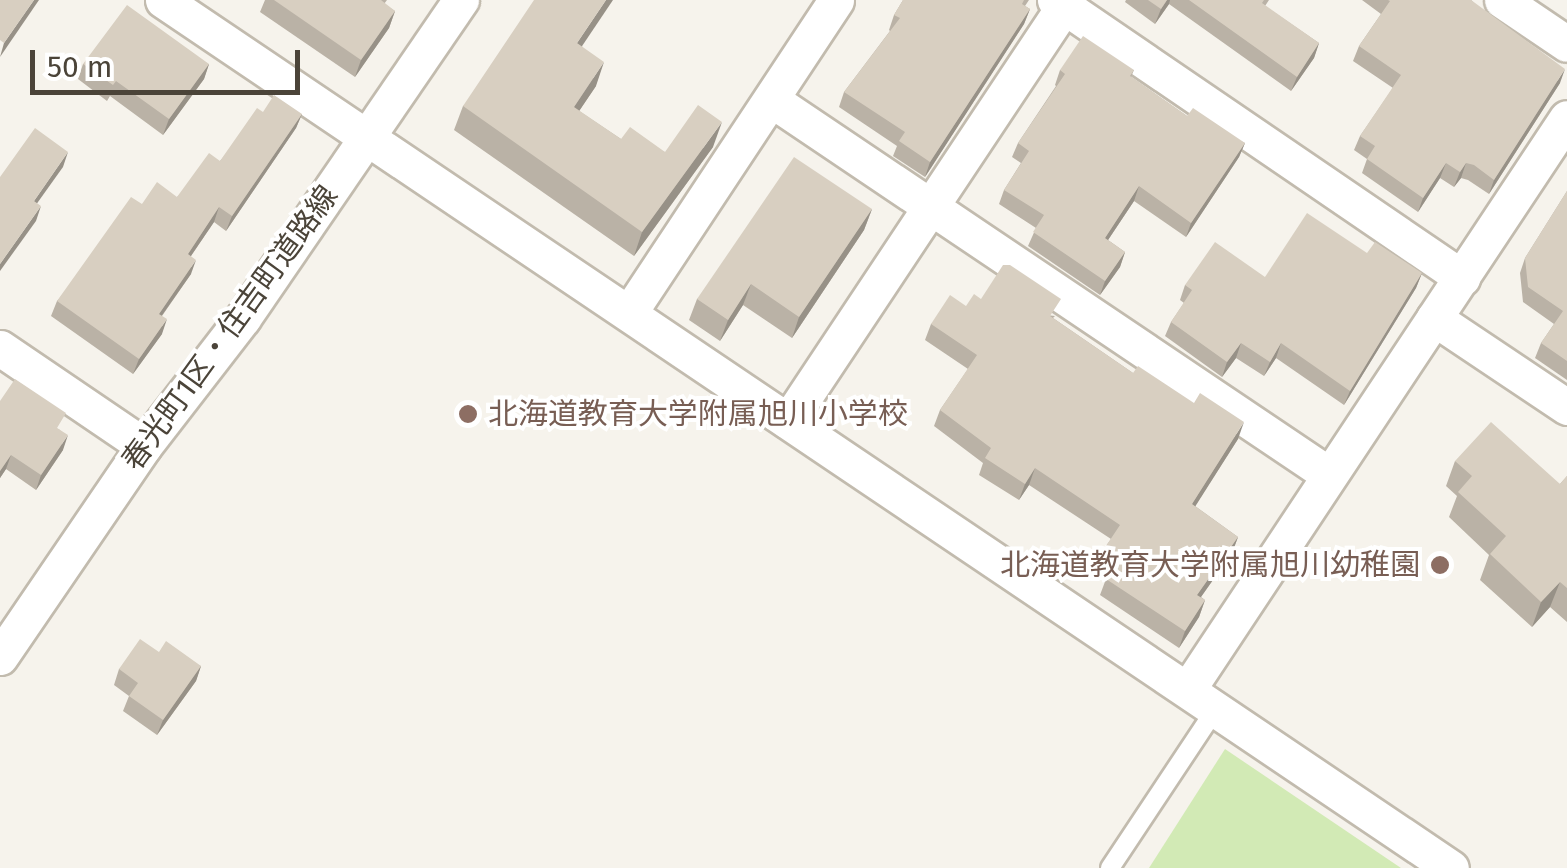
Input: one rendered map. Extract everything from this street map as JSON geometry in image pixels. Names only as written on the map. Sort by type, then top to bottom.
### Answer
[{"type":"street","points":[[163,0],[1451,868]]},
{"type":"street","name":"春光町1区・住吉町道路線","points":[[0,657],[144,446],[243,318],[461,0]]},
{"type":"street","points":[[629,312],[836,0]]},
{"type":"street","points":[[1502,0],[1567,44]]},
{"type":"street","points":[[788,421],[932,207],[1062,2],[1462,278]]},
{"type":"street","points":[[772,100],[1328,474]]},
{"type":"street","points":[[1202,698],[1328,474],[1567,118]]},
{"type":"street","points":[[1434,318],[1567,407]]},
{"type":"street","points":[[0,348],[144,446]]},
{"type":"lane","points":[[1110,868],[1202,698]]},
{"type":"green space","points":[[1225,749],[1401,868],[1149,868]]},
{"type":"building","points":[[0,0],[34,0],[4,43],[0,40]]},
{"type":"building","points":[[274,0],[381,0],[395,11],[361,60]]},
{"type":"building","points":[[534,0],[606,0],[577,43],[604,62],[574,107],[621,139],[630,127],[665,152],[698,105],[722,122],[642,232],[463,106]]},
{"type":"building","points":[[903,0],[1024,0],[1022,4],[1030,9],[930,162],[899,141],[905,132],[844,92],[900,18],[894,15]]},
{"type":"building","points":[[1148,0],[1167,0],[1161,9]]},
{"type":"building","points":[[1189,0],[1264,0],[1262,3],[1319,43],[1297,77]]},
{"type":"building","points":[[1388,0],[1471,0],[1565,69],[1494,180],[1474,165],[1466,163],[1460,172],[1446,163],[1423,198],[1367,159],[1375,146],[1360,136],[1401,75],[1359,46]]},
{"type":"building","points":[[127,5],[209,64],[169,119],[116,81],[113,85],[83,64]]},
{"type":"building","points":[[1083,36],[1134,70],[1130,76],[1187,116],[1193,108],[1245,143],[1191,223],[1139,186],[1105,238],[1125,252],[1105,281],[1033,232],[1044,215],[1004,190],[1029,151],[1018,143],[1065,74],[1060,70]]},
{"type":"building","points":[[274,95],[302,114],[232,216],[219,207],[188,254],[196,260],[159,314],[167,319],[139,359],[57,301],[131,197],[142,204],[157,182],[177,197],[209,153],[220,161],[257,108],[263,112]]},
{"type":"building","points":[[35,128],[68,152],[34,201],[41,206],[0,264],[0,177]]},
{"type":"building","points":[[794,157],[872,209],[799,317],[751,284],[728,320],[697,299]]},
{"type":"building","points":[[1567,191],[1567,361],[1541,343],[1563,311],[1528,287],[1525,258]]},
{"type":"building","points":[[1307,213],[1367,253],[1375,242],[1422,273],[1350,391],[1281,343],[1270,362],[1241,343],[1227,362],[1171,322],[1192,290],[1185,285],[1215,242],[1265,277]]},
{"type":"building","points":[[1003,265],[1010,265],[1061,299],[1050,316],[1133,373],[1138,366],[1194,403],[1200,393],[1244,422],[1192,504],[1238,537],[1197,595],[1205,600],[1185,631],[1106,579],[1120,556],[1106,546],[1120,525],[1035,468],[1025,484],[985,458],[991,448],[940,410],[977,355],[931,324],[950,295],[966,306],[974,294],[981,299]]},
{"type":"building","points":[[15,379],[66,413],[57,428],[68,435],[41,475],[11,455],[0,471],[0,401]]},
{"type":"building","points":[[1491,422],[1560,484],[1567,476],[1567,588],[1560,582],[1541,602],[1490,554],[1506,536],[1458,492],[1472,476],[1455,461]]},
{"type":"building","points":[[140,639],[159,652],[166,641],[201,666],[163,720],[129,696],[138,683],[119,669]]},
{"type":"place","name":"北海道教育大学附属旭川小学校","points":[[468,414]]},
{"type":"place","name":"北海道教育大学附属旭川幼稚園","points":[[1440,565]]}]
